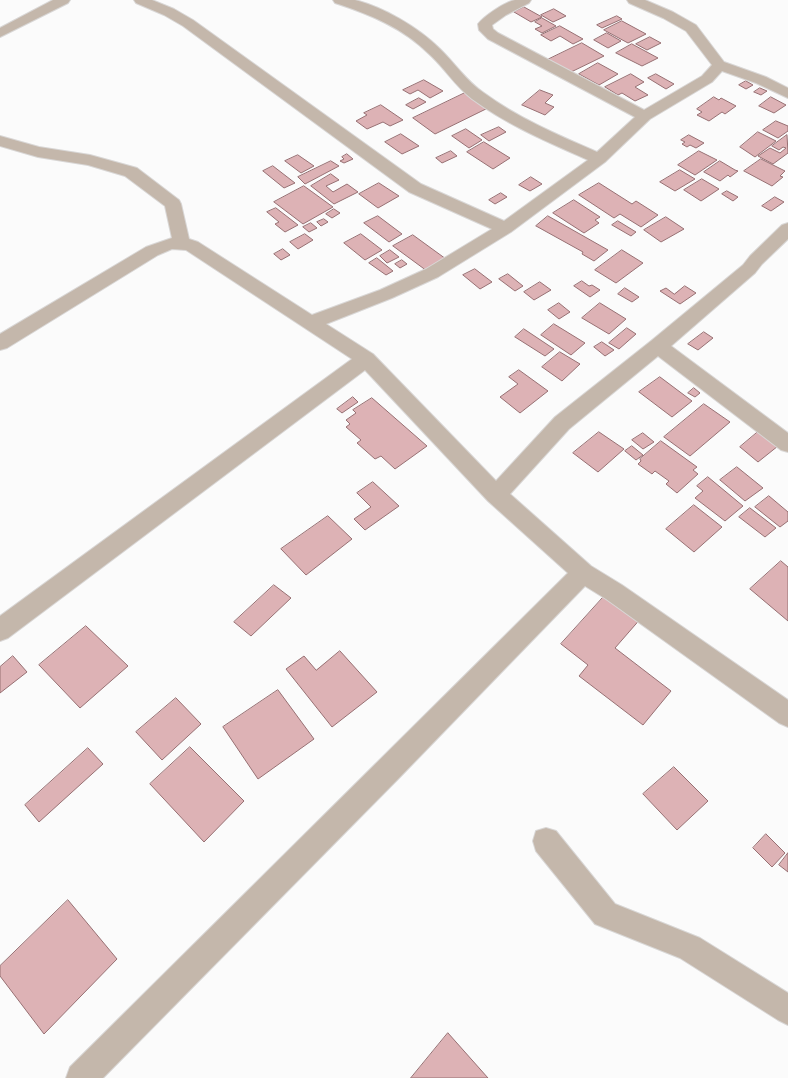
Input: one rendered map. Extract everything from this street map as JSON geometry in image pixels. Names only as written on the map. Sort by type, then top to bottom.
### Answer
[{"type":"street","points":[[0,33],[63,0]]},
{"type":"street","points":[[141,0],[169,12],[188,23],[416,188],[505,228]]},
{"type":"street","points":[[340,0],[366,8],[387,18],[427,44],[477,95],[525,125],[599,159]]},
{"type":"street","points":[[524,0],[501,12],[484,24],[486,30],[492,36],[594,92],[645,116]]},
{"type":"street","points":[[634,0],[668,15],[691,28],[719,65],[760,80],[788,94]]},
{"type":"street","points":[[309,323],[386,294],[432,273],[505,228],[599,159],[645,116],[707,79],[719,65]]},
{"type":"street","points":[[760,80],[785,75]]},
{"type":"street","points":[[0,141],[38,152],[90,160],[131,172],[173,204],[181,242]]},
{"type":"street","points":[[496,495],[562,423],[658,346],[749,269],[756,260],[788,229]]},
{"type":"street","points":[[0,343],[152,251],[163,246],[181,242],[192,246],[366,359],[496,495],[583,572],[614,592],[788,715]]},
{"type":"street","points":[[658,346],[785,435]]},
{"type":"street","points":[[0,630],[366,359]]},
{"type":"street","points":[[81,1078],[395,765],[583,572]]},
{"type":"street","points":[[546,841],[605,914],[690,948],[788,1010]]},
{"type":"building","points":[[524,7],[542,17],[531,22],[514,12]]},
{"type":"building","points":[[554,9],[566,16],[553,22],[541,15]]},
{"type":"building","points":[[617,16],[622,19],[602,28],[597,25]]},
{"type":"building","points":[[542,18],[556,26],[542,33],[535,29],[542,26],[535,22]]},
{"type":"building","points":[[622,21],[646,34],[628,43],[604,30]]},
{"type":"building","points":[[560,26],[583,39],[573,44],[560,36],[551,41],[541,35]]},
{"type":"building","points":[[607,33],[621,41],[608,48],[594,40]]},
{"type":"building","points":[[650,37],[661,43],[647,50],[636,44]]},
{"type":"building","points":[[582,43],[604,56],[569,73],[547,60]]},
{"type":"building","points":[[632,44],[658,58],[642,66],[616,53]]},
{"type":"building","points":[[598,63],[618,74],[599,85],[579,74]]},
{"type":"building","points":[[631,74],[644,82],[635,87],[648,95],[635,101],[622,93],[618,95],[605,87]]},
{"type":"building","points":[[656,74],[674,84],[666,89],[648,78]]},
{"type":"building","points":[[424,80],[443,91],[430,98],[418,90],[410,94],[403,90]]},
{"type":"building","points":[[746,81],[753,85],[746,89],[739,85]]},
{"type":"building","points":[[760,88],[767,91],[761,95],[754,92]]},
{"type":"building","points":[[540,90],[553,95],[545,103],[554,107],[545,115],[522,105]]},
{"type":"building","points":[[469,91],[492,106],[435,134],[413,118]]},
{"type":"building","points":[[714,97],[719,100],[721,98],[736,106],[725,114],[722,112],[709,121],[697,115],[702,112],[697,109]]},
{"type":"building","points":[[771,97],[786,105],[774,113],[759,106]]},
{"type":"building","points":[[419,98],[426,102],[413,109],[406,105]]},
{"type":"building","points":[[381,105],[403,120],[390,126],[383,122],[367,129],[356,121],[367,115],[364,113]]},
{"type":"building","points":[[776,121],[788,126],[788,131],[778,138],[763,130]]},
{"type":"building","points":[[499,127],[506,132],[489,141],[481,135]]},
{"type":"building","points":[[466,129],[482,140],[469,148],[452,136]]},
{"type":"building","points":[[758,132],[776,141],[755,157],[740,147]]},
{"type":"building","points":[[401,134],[419,146],[402,154],[385,142]]},
{"type":"building","points":[[689,135],[704,143],[696,148],[690,145],[687,147],[682,144],[685,142],[681,140]]},
{"type":"building","points":[[787,135],[788,153],[773,164],[758,156],[770,148],[780,153],[786,148],[783,147],[779,150],[772,146]]},
{"type":"building","points":[[484,142],[510,158],[493,169],[467,152]]},
{"type":"building","points":[[451,151],[457,156],[442,163],[436,158]]},
{"type":"building","points":[[699,151],[717,160],[695,175],[678,165]]},
{"type":"building","points":[[347,154],[353,159],[344,163],[340,161],[344,159],[342,157]]},
{"type":"building","points":[[298,155],[314,166],[301,173],[285,161]]},
{"type":"building","points":[[761,159],[785,171],[780,176],[783,177],[772,186],[744,171]]},
{"type":"building","points":[[331,161],[339,166],[305,184],[298,177]]},
{"type":"building","points":[[720,161],[738,171],[730,177],[728,175],[720,181],[704,172]]},
{"type":"building","points":[[273,166],[295,183],[284,188],[263,171]]},
{"type":"building","points":[[680,170],[695,179],[675,191],[660,182]]},
{"type":"building","points":[[331,174],[339,180],[326,186],[333,192],[347,184],[358,192],[334,204],[311,186]]},
{"type":"building","points":[[531,177],[542,184],[530,191],[519,185]]},
{"type":"building","points":[[702,179],[719,189],[701,201],[684,190]]},
{"type":"building","points":[[379,183],[399,196],[378,208],[359,194]]},
{"type":"building","points":[[599,183],[632,204],[636,201],[658,215],[641,227],[620,214],[614,218],[579,195]]},
{"type":"building","points":[[304,186],[333,207],[303,224],[274,202]]},
{"type":"building","points":[[727,191],[738,197],[733,201],[722,194]]},
{"type":"building","points":[[501,193],[507,197],[495,204],[489,200]]},
{"type":"building","points":[[775,197],[784,202],[771,211],[762,206]]},
{"type":"building","points":[[574,200],[600,217],[595,220],[599,223],[584,233],[553,213]]},
{"type":"building","points":[[276,208],[298,225],[285,232],[275,224],[279,222],[267,212]]},
{"type":"building","points":[[334,209],[340,213],[332,218],[326,214]]},
{"type":"building","points":[[378,216],[402,234],[389,242],[364,223]]},
{"type":"building","points":[[548,216],[608,250],[594,261],[582,254],[583,252],[536,226]]},
{"type":"building","points":[[666,217],[684,229],[661,242],[644,230]]},
{"type":"building","points":[[324,219],[328,222],[321,226],[317,222]]},
{"type":"building","points":[[618,221],[636,232],[631,236],[612,225]]},
{"type":"building","points":[[311,223],[317,228],[309,232],[303,227]]},
{"type":"building","points":[[305,234],[313,240],[298,249],[290,242]]},
{"type":"building","points":[[361,234],[382,250],[365,260],[344,243]]},
{"type":"building","points":[[413,235],[446,259],[427,271],[393,246]]},
{"type":"building","points":[[283,249],[290,255],[281,260],[274,254]]},
{"type":"building","points":[[390,250],[399,257],[387,263],[380,256]]},
{"type":"building","points":[[622,250],[643,263],[616,283],[595,270]]},
{"type":"building","points":[[377,258],[393,271],[386,275],[369,263]]},
{"type":"building","points":[[402,260],[407,264],[400,268],[395,264]]},
{"type":"building","points":[[475,269],[492,282],[480,289],[463,275]]},
{"type":"building","points":[[508,274],[523,286],[515,291],[499,279]]},
{"type":"building","points":[[582,281],[589,286],[592,285],[600,290],[590,297],[574,286]]},
{"type":"building","points":[[540,282],[551,290],[534,300],[524,292]]},
{"type":"building","points":[[685,286],[696,293],[680,304],[660,291],[666,288],[674,294]]},
{"type":"building","points":[[625,288],[639,297],[632,302],[618,294]]},
{"type":"building","points":[[559,303],[570,312],[559,319],[548,310]]},
{"type":"building","points":[[600,303],[626,319],[609,334],[582,318]]},
{"type":"building","points":[[554,324],[585,343],[571,355],[541,335]]},
{"type":"building","points":[[627,328],[636,334],[619,349],[609,343]]},
{"type":"building","points":[[524,329],[554,349],[545,356],[515,337]]},
{"type":"building","points":[[704,332],[713,338],[698,350],[688,344]]},
{"type":"building","points":[[602,342],[614,350],[605,356],[594,347]]},
{"type":"building","points":[[560,352],[580,364],[562,381],[542,367]]},
{"type":"building","points":[[519,370],[548,391],[520,413],[500,397],[518,384],[509,377]]},
{"type":"building","points":[[660,377],[692,401],[672,417],[639,392]]},
{"type":"building","points":[[694,388],[700,393],[695,397],[688,393]]},
{"type":"building","points":[[353,397],[358,402],[342,413],[337,409]]},
{"type":"building","points":[[372,398],[427,446],[395,469],[381,456],[375,459],[357,443],[361,440],[346,427],[350,424],[346,420],[356,413],[353,410]]},
{"type":"building","points":[[704,404],[730,422],[690,456],[664,437]]},
{"type":"building","points":[[759,431],[778,446],[758,462],[740,447]]},
{"type":"building","points":[[599,432],[624,449],[598,472],[573,453]]},
{"type":"building","points":[[643,433],[654,442],[643,449],[632,440]]},
{"type":"building","points":[[661,441],[697,467],[693,470],[698,474],[677,493],[666,484],[669,481],[655,471],[652,474],[638,464],[641,461],[640,459]]},
{"type":"building","points":[[632,446],[643,455],[636,460],[625,451]]},
{"type":"building","points":[[737,467],[763,488],[745,501],[720,480]]},
{"type":"building","points":[[708,477],[743,506],[725,521],[695,498],[703,491],[697,486]]},
{"type":"building","points":[[373,482],[399,506],[365,530],[354,519],[371,507],[357,493]]},
{"type":"building","points":[[769,496],[788,512],[788,521],[780,527],[755,507]]},
{"type":"building","points":[[694,505],[722,527],[694,552],[666,529]]},
{"type":"building","points":[[750,508],[776,528],[765,537],[739,517]]},
{"type":"building","points":[[328,516],[352,539],[306,575],[281,549]]},
{"type":"building","points":[[781,561],[788,567],[788,621],[750,589]]},
{"type":"building","points":[[274,585],[291,598],[251,636],[234,622]]},
{"type":"building","points":[[608,592],[642,617],[615,648],[671,691],[643,725],[579,676],[588,665],[561,644]]},
{"type":"building","points":[[86,626],[128,666],[80,708],[39,665]]},
{"type":"building","points":[[340,651],[377,692],[332,727],[286,669],[304,656],[316,670]]},
{"type":"building","points":[[13,656],[27,672],[0,693],[0,667]]},
{"type":"building","points":[[278,690],[314,739],[258,779],[223,727]]},
{"type":"building","points":[[176,698],[201,724],[162,760],[136,732]]},
{"type":"building","points":[[190,747],[244,801],[204,842],[150,784]]},
{"type":"building","points":[[88,748],[103,764],[39,822],[25,805]]},
{"type":"building","points":[[674,767],[708,801],[677,830],[643,794]]},
{"type":"building","points":[[766,834],[785,853],[772,867],[753,848]]},
{"type":"building","points":[[788,853],[788,872],[779,865]]},
{"type":"building","points":[[68,900],[117,959],[44,1034],[0,976],[0,966]]},
{"type":"building","points":[[448,1033],[488,1078],[411,1078]]}]
